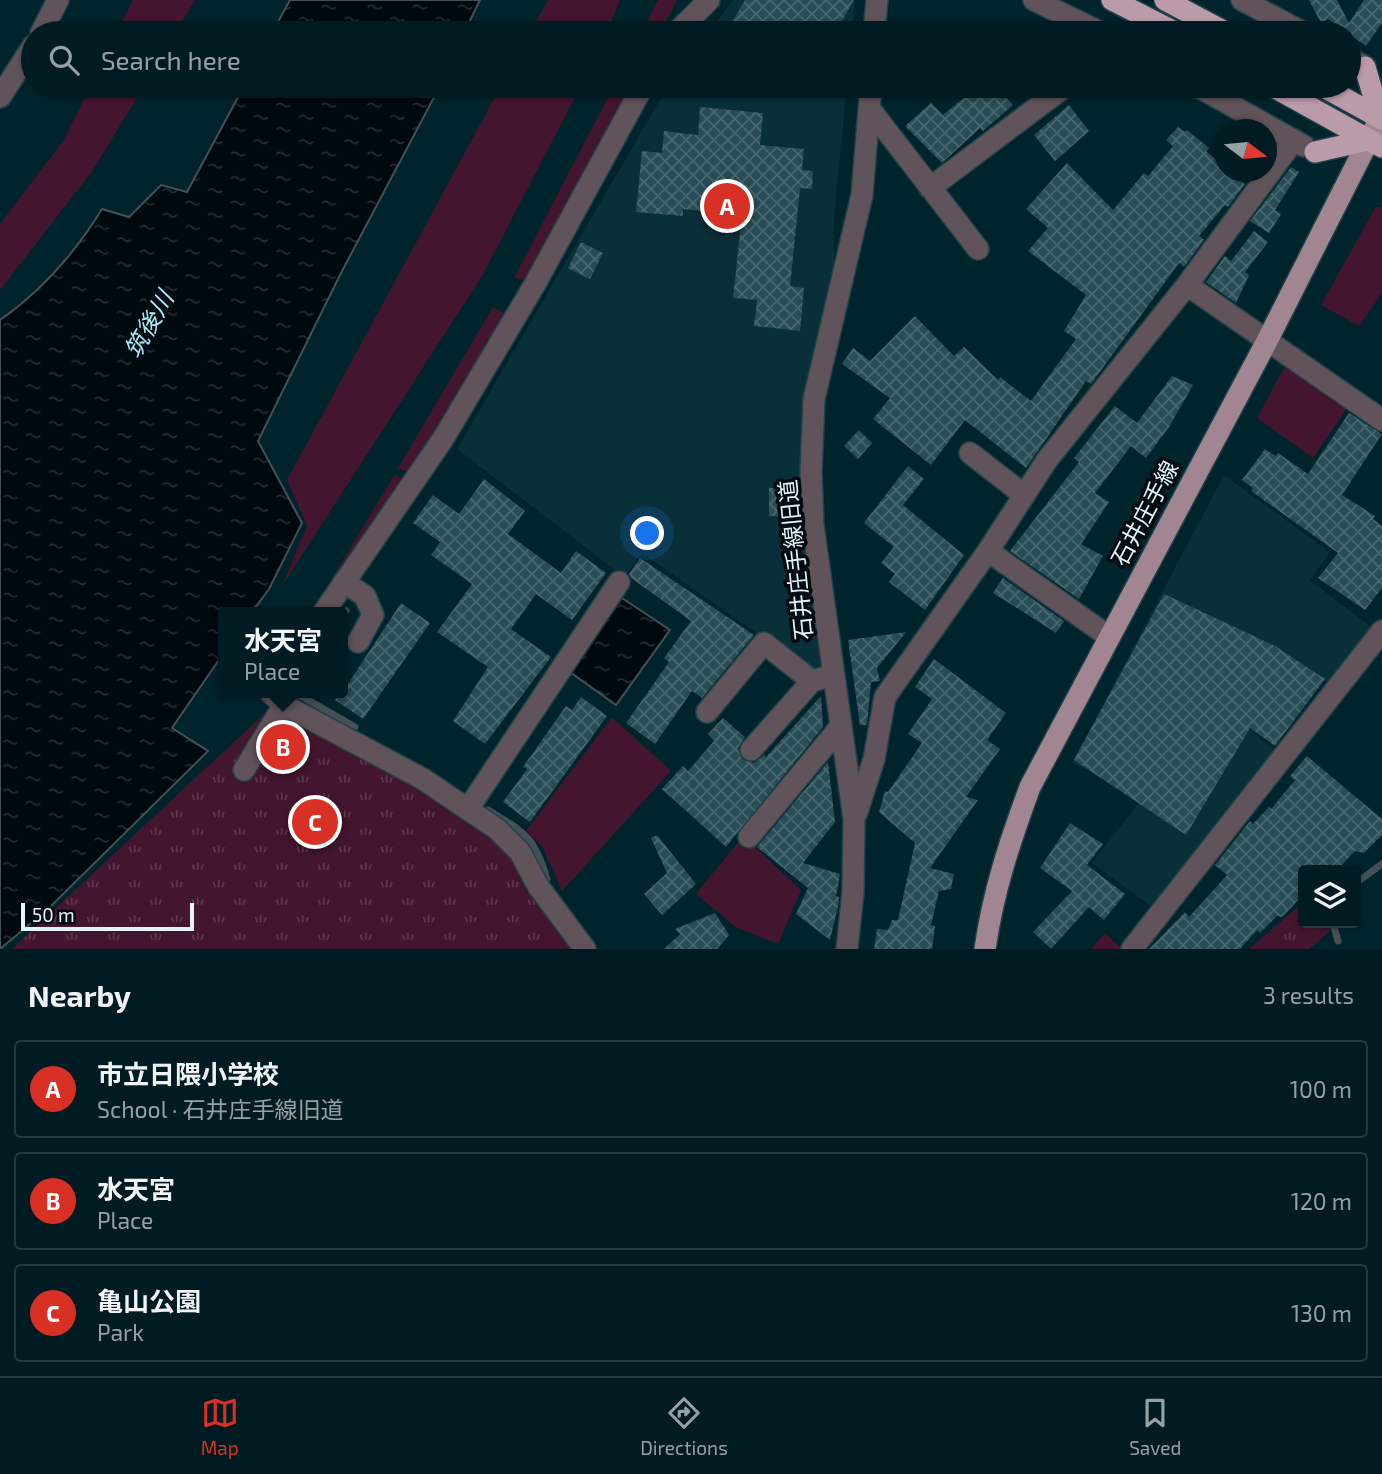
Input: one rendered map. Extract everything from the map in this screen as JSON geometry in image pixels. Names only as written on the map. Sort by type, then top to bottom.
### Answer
[{"type":"highway","points":[[1112,0],[1153,21]]},
{"type":"highway","points":[[1165,0],[1204,21]]},
{"type":"highway","points":[[1361,71],[1381,117]]},
{"type":"highway","points":[[1293,98],[1375,144]]},
{"type":"highway","points":[[1345,98],[1381,117]]},
{"type":"highway","points":[[1315,152],[1375,144]]},
{"type":"main road","name":"石井庄手線","points":[[985,949],[990,911],[1006,851],[1030,787],[1108,636],[1375,144],[1381,117]]},
{"type":"street","points":[[47,21],[58,0]]},
{"type":"street","points":[[678,21],[688,0]]},
{"type":"street","points":[[686,21],[709,0]]},
{"type":"street","points":[[875,21],[877,0]]},
{"type":"street","points":[[1034,0],[1077,21]]},
{"type":"street","points":[[1242,0],[1281,21]]},
{"type":"street","points":[[0,97],[21,65]]},
{"type":"street","points":[[327,607],[443,439],[535,284],[636,98]]},
{"type":"street","name":"石井庄手線旧道","points":[[847,949],[853,892],[854,819],[813,525],[810,472],[814,399],[862,195],[869,98]]},
{"type":"street","points":[[930,188],[1050,98]]},
{"type":"street","points":[[1219,98],[1315,152]]},
{"type":"street","points":[[869,108],[978,249]]},
{"type":"street","points":[[854,819],[874,759],[885,697],[988,551],[1047,460],[1187,285],[1294,140]]},
{"type":"street","points":[[1187,285],[1382,420]]},
{"type":"street","points":[[970,453],[1024,495]]},
{"type":"street","points":[[988,551],[1108,636]]},
{"type":"street","points":[[344,582],[365,596],[373,615],[358,642]]},
{"type":"street","points":[[468,809],[619,582]]},
{"type":"street","points":[[1132,949],[1382,631]]},
{"type":"street","points":[[707,712],[764,643],[812,681]]},
{"type":"street","points":[[751,750],[812,681],[834,675]]},
{"type":"street","points":[[244,770],[277,699],[423,779],[497,829],[520,852],[538,886],[585,949]]},
{"type":"street","points":[[749,837],[841,726]]},
{"type":"shaded area","points":[[733,0],[855,2],[853,21],[717,21]]},
{"type":"shaded area","points":[[661,98],[846,98],[834,217],[834,278],[810,398],[825,667],[813,672],[642,553],[624,577],[457,449]]},
{"type":"shaded area","points":[[1224,475],[1330,552],[1310,580],[1375,630],[1333,686],[1281,653],[1235,719],[1281,755],[1157,911],[1092,863],[1144,796],[1072,763]]},
{"type":"green space","points":[[133,0],[195,0],[182,21],[122,21]]},
{"type":"green space","points":[[548,0],[620,0],[611,21],[537,21]]},
{"type":"green space","points":[[658,0],[677,0],[666,21],[647,21]]},
{"type":"green space","points":[[85,98],[137,98],[93,170],[0,290],[0,224],[63,141]]},
{"type":"green space","points":[[494,98],[575,98],[482,276],[282,586],[307,526],[287,480]]},
{"type":"green space","points":[[608,98],[626,98],[530,281],[514,278]]},
{"type":"green space","points":[[1382,207],[1382,293],[1359,326],[1321,305],[1375,208]]},
{"type":"green space","points":[[493,307],[508,315],[412,474],[398,468]]},
{"type":"green space","points":[[1286,364],[1350,404],[1313,458],[1257,418]]},
{"type":"green space","points":[[395,474],[406,481],[318,607],[314,607]]},
{"type":"green space","points":[[279,700],[495,835],[585,949],[12,949]]},
{"type":"green space","points":[[612,717],[671,771],[562,891],[542,846],[526,831]]},
{"type":"green space","points":[[743,836],[801,890],[778,944],[737,928],[696,894]]},
{"type":"green space","points":[[1298,906],[1298,928],[1331,930],[1309,949],[1249,949]]},
{"type":"green space","points":[[1105,933],[1122,949],[1091,949]]},
{"type":"water","points":[[290,0],[480,0],[470,21],[279,21]]},
{"type":"water","name":"筑後川","points":[[238,98],[434,98],[341,273],[258,441],[302,523],[269,589],[256,607],[218,607],[218,661],[172,728],[208,751],[49,908],[0,949],[0,320],[57,270],[102,209],[129,217],[161,185],[187,192]]},
{"type":"water","points":[[622,598],[670,630],[616,705],[570,672]]},
{"type":"building","points":[[745,0],[854,0],[842,21],[733,21]]},
{"type":"building","points":[[1309,0],[1337,0],[1348,21],[1328,19],[1320,21]]},
{"type":"building","points":[[1364,0],[1382,0],[1382,23],[1366,46],[1361,42],[1361,21],[1350,21]]},
{"type":"building","points":[[964,98],[1006,98],[1013,105],[983,131],[980,128],[942,163],[905,126],[931,103],[943,115]]},
{"type":"building","points":[[1069,105],[1089,131],[1055,161],[1034,135]]},
{"type":"building","points":[[700,107],[763,113],[760,145],[804,149],[802,170],[813,171],[812,189],[800,188],[790,286],[804,288],[800,331],[754,326],[757,300],[733,298],[742,215],[683,209],[683,216],[636,212],[642,151],[662,153],[664,131],[698,135]]},
{"type":"building","points":[[1178,127],[1185,132],[1187,130],[1209,148],[1206,151],[1214,158],[1214,182],[1245,184],[1228,207],[1225,205],[1199,236],[1204,240],[1184,267],[1179,263],[1091,384],[1086,381],[1026,468],[965,420],[931,465],[873,419],[890,398],[842,364],[853,348],[870,361],[915,316],[954,356],[964,347],[998,380],[1000,377],[1031,401],[1076,339],[1064,331],[1086,295],[1028,251],[1048,228],[1026,209],[1067,163],[1113,210],[1144,173],[1148,176],[1173,146],[1166,140]]},
{"type":"building","points":[[1291,167],[1299,172],[1275,210],[1281,214],[1269,233],[1250,221]]},
{"type":"building","points":[[1254,231],[1268,242],[1245,272],[1249,275],[1236,303],[1206,282],[1225,256],[1231,261]]},
{"type":"building","points":[[581,242],[603,253],[590,279],[568,268]]},
{"type":"building","points":[[1172,376],[1193,385],[1169,427],[1146,458],[1131,446],[1095,493],[1109,502],[1081,544],[1103,556],[1079,599],[1010,551],[1079,462],[1074,458],[1115,406],[1137,423]]},
{"type":"building","points":[[1349,413],[1382,434],[1342,495],[1375,516],[1373,519],[1382,526],[1382,588],[1365,610],[1318,578],[1338,553],[1251,491],[1253,488],[1242,480],[1265,449],[1276,456],[1278,453],[1308,474]]},
{"type":"building","points":[[859,430],[872,443],[858,459],[844,446]]},
{"type":"building","points":[[908,466],[924,479],[903,505],[964,555],[925,610],[889,582],[895,574],[881,563],[894,547],[864,523]]},
{"type":"building","points":[[484,479],[525,511],[508,534],[561,573],[576,551],[606,573],[572,620],[536,594],[511,629],[551,657],[485,744],[453,721],[488,667],[437,632],[472,584],[431,555],[440,542],[413,523],[433,495],[459,514]]},
{"type":"building","points":[[769,488],[794,488],[794,517],[769,516]]},
{"type":"building","points":[[640,558],[754,635],[702,698],[692,691],[655,744],[626,723],[669,662],[664,658],[691,621],[631,578],[629,574]]},
{"type":"building","points":[[1003,578],[1064,621],[1056,633],[993,593]]},
{"type":"building","points":[[1164,594],[1275,646],[1325,679],[1275,746],[1250,728],[1186,835],[1074,760]]},
{"type":"building","points":[[401,603],[430,623],[363,719],[335,700],[348,698],[348,684]]},
{"type":"building","points":[[906,632],[877,668],[880,681],[871,682],[867,725],[860,725],[848,640]]},
{"type":"building","points":[[934,659],[1006,713],[987,740],[1000,749],[966,797],[978,800],[930,868],[954,874],[951,889],[939,891],[931,925],[935,926],[932,949],[874,949],[877,929],[888,930],[892,920],[898,920],[915,843],[879,812],[885,791],[888,792],[922,743],[908,734],[932,699],[915,687]]},
{"type":"building","points":[[821,696],[823,727],[726,847],[662,789],[683,766],[688,771],[714,741],[708,734],[723,718],[745,737],[738,748],[742,759],[754,763],[764,755],[766,757]]},
{"type":"building","points":[[581,697],[607,716],[530,822],[503,802],[527,769],[523,767],[566,706],[572,710]]},
{"type":"building","points":[[1307,756],[1382,819],[1382,835],[1364,853],[1355,851],[1342,865],[1298,865],[1298,900],[1282,917],[1277,916],[1260,933],[1257,930],[1240,949],[1149,949],[1185,912],[1189,917],[1227,875],[1215,865],[1250,821],[1253,824],[1269,807],[1271,809],[1295,780],[1290,776]]},
{"type":"building","points":[[828,762],[835,822],[803,863],[840,874],[836,896],[839,897],[839,902],[830,940],[796,914],[808,888],[757,847]]},
{"type":"building","points":[[1070,823],[1103,844],[1087,865],[1125,894],[1104,920],[1089,907],[1051,949],[1033,932],[1072,891],[1040,868]]},
{"type":"building","points":[[657,835],[696,884],[662,915],[644,894],[667,873],[651,838]]},
{"type":"building","points":[[715,913],[729,935],[717,949],[664,949],[680,934],[675,929]]},
{"type":"waterway","points":[[305,698],[355,727]]},
{"type":"waterway","points":[[488,810],[511,824],[532,844],[547,879]]},
{"type":"waterway","points":[[1361,879],[1382,864]]},
{"type":"waterway","points":[[1334,928],[1338,941]]},
{"type":"place","name":"市立日隈小学校","points":[[727,206]]},
{"type":"place","name":"水天宮","points":[[283,747]]},
{"type":"place","name":"亀山公園","points":[[315,822]]}]
